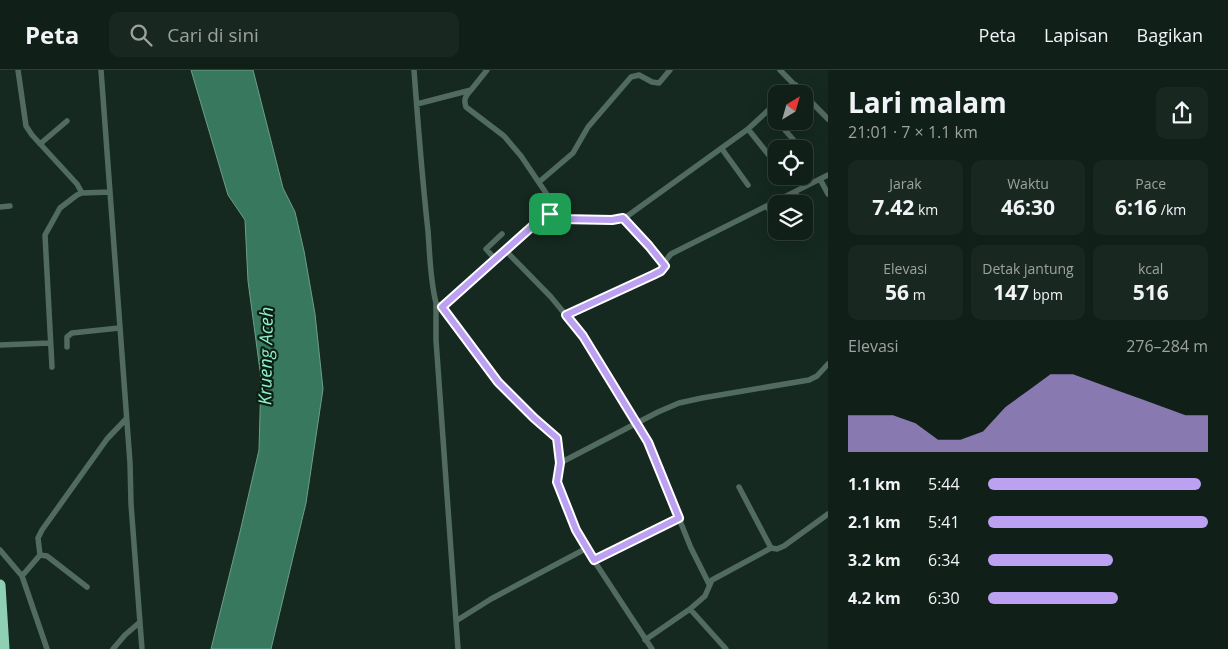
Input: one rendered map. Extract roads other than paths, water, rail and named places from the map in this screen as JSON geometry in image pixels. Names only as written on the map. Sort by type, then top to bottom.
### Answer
[{"type":"highway","points":[[0,585],[4,649]]},
{"type":"street","points":[[18,70],[26,126],[81,188],[82,193]]},
{"type":"street","points":[[101,70],[142,649]]},
{"type":"street","points":[[414,70],[430,273],[436,303],[436,340],[458,649]]},
{"type":"street","points":[[486,70],[465,98],[466,107],[504,136],[521,156],[551,203],[550,214]]},
{"type":"street","points":[[538,182],[573,153],[588,127],[631,77],[639,75],[658,83],[670,70]]},
{"type":"street","points":[[780,70],[796,84],[828,119]]},
{"type":"street","points":[[417,104],[471,90]]},
{"type":"street","points":[[442,307],[546,214],[561,219],[612,220],[626,217],[722,149],[768,112]]},
{"type":"street","points":[[40,144],[67,121]]},
{"type":"street","points":[[748,129],[768,154]]},
{"type":"street","points":[[784,130],[793,140]]},
{"type":"street","points":[[722,149],[748,185]]},
{"type":"street","points":[[566,315],[661,271],[665,266],[666,259],[671,254],[828,175]]},
{"type":"street","points":[[820,179],[828,194]]},
{"type":"street","points":[[52,368],[45,235],[60,208],[76,195],[110,192]]},
{"type":"street","points":[[0,207],[10,206]]},
{"type":"street","points":[[623,218],[665,266]]},
{"type":"street","points":[[496,260],[486,249],[502,234]]},
{"type":"street","points":[[506,250],[583,336],[637,423],[648,442],[679,518],[709,584]]},
{"type":"street","points":[[436,303],[442,307],[498,382],[557,438],[560,463],[557,482],[576,530],[651,649]]},
{"type":"street","points":[[68,346],[67,336],[72,333],[119,328]]},
{"type":"street","points":[[0,345],[50,343]]},
{"type":"street","points":[[560,463],[679,403],[809,380],[817,376],[828,364]]},
{"type":"street","points":[[22,576],[40,555],[38,538],[42,530],[107,439],[126,419]]},
{"type":"street","points":[[739,487],[771,548]]},
{"type":"street","points":[[645,640],[690,609],[705,596],[709,584],[717,577],[771,548],[777,549],[784,546],[828,514]]},
{"type":"street","points":[[594,560],[679,518]]},
{"type":"street","points":[[456,621],[586,548]]},
{"type":"street","points":[[0,550],[22,576],[47,649]]},
{"type":"street","points":[[40,555],[47,556],[87,587]]},
{"type":"street","points":[[690,609],[726,649]]},
{"type":"street","points":[[113,649],[140,622]]},
{"type":"water","name":"Krueng Aceh","points":[[191,70],[253,70],[283,188],[295,212],[315,314],[323,389],[306,503],[271,649],[211,649],[259,450],[261,378],[248,281],[245,220],[228,195]]}]
